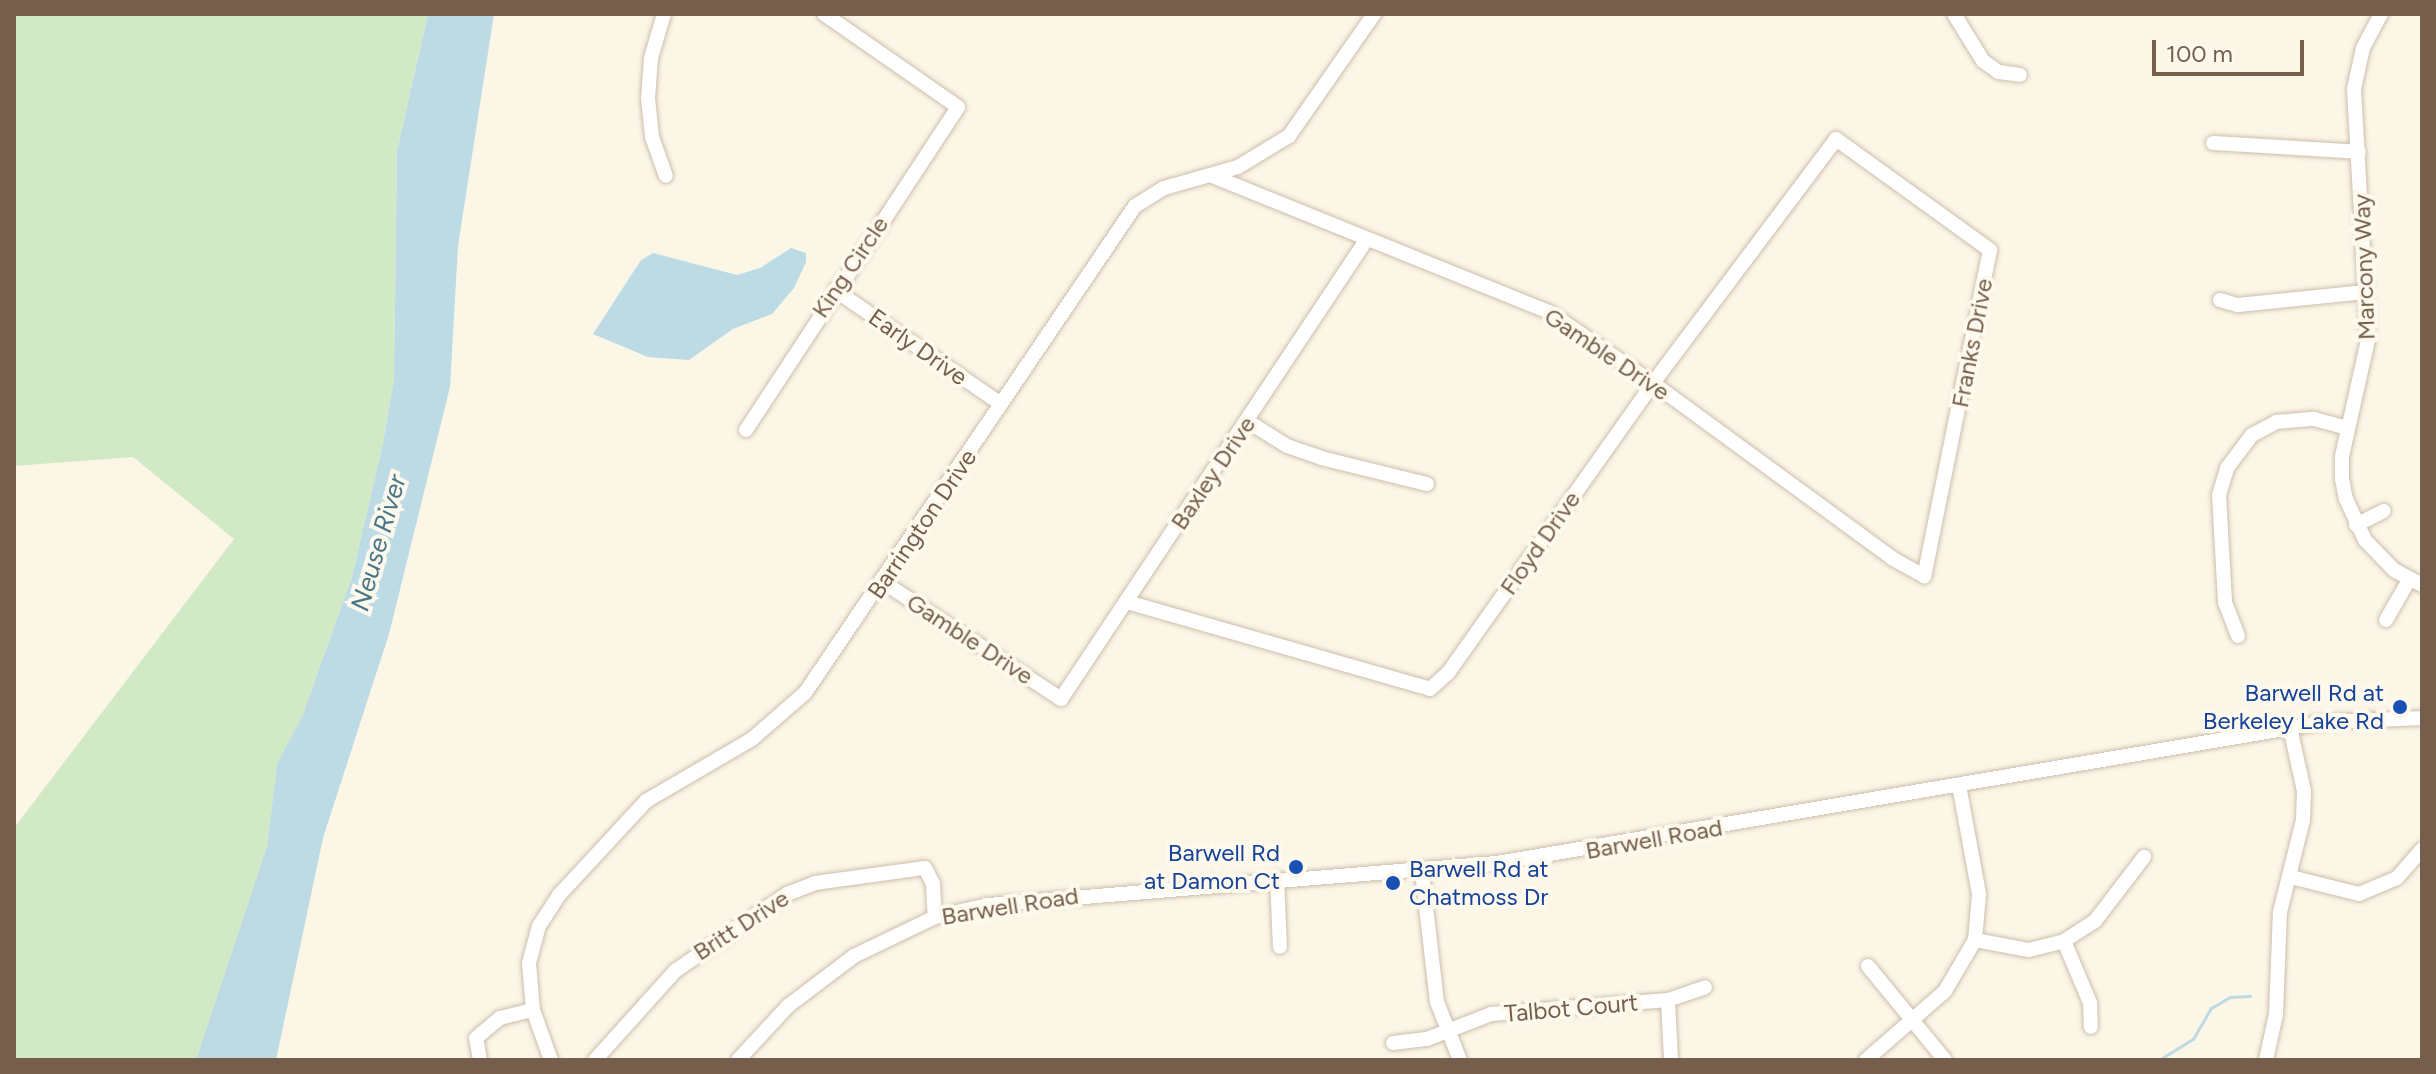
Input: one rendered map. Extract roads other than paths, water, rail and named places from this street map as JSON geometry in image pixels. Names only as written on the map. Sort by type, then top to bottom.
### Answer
[{"type":"street","points":[[664,14],[651,58],[648,98],[652,137],[666,176]]},
{"type":"street","name":"King Circle","points":[[746,430],[835,290],[958,107],[824,14]]},
{"type":"street","name":"Barrington Drive","points":[[551,1060],[533,1010],[531,952],[539,926],[559,895],[646,801],[752,739],[787,710],[823,672],[1135,206],[1164,188],[1238,167],[1289,136],[1374,14]]},
{"type":"street","points":[[1954,14],[1983,61],[1999,72],[2020,75]]},
{"type":"street","name":"Marcony Way","points":[[2381,14],[2357,65],[2366,360],[2348,428],[2342,479],[2356,525],[2380,558],[2415,582]]},
{"type":"street","name":"Floyd Drive","points":[[1127,602],[1430,689],[1448,673],[1653,383],[1835,140]]},
{"type":"street","name":"Franks Drive","points":[[1835,140],[1990,250],[1924,576]]},
{"type":"street","points":[[2213,143],[2359,152]]},
{"type":"street","name":"Gamble Drive","points":[[1213,176],[1365,242],[1549,312],[1924,576]]},
{"type":"street","name":"Baxley Drive","points":[[1058,697],[1127,602],[1365,242]]},
{"type":"street","name":"Early Drive","points":[[835,290],[1001,404]]},
{"type":"street","points":[[2220,300],[2238,305],[2365,292]]},
{"type":"street","points":[[2238,636],[2225,602],[2219,495],[2227,468],[2252,435],[2276,422],[2314,419],[2348,428]]},
{"type":"street","points":[[1247,421],[1287,446],[1321,458],[1427,484]]},
{"type":"street","points":[[2356,525],[2384,511]]},
{"type":"street","name":"Gamble Drive","points":[[883,582],[1058,697]]},
{"type":"street","points":[[2386,620],[2415,582]]},
{"type":"street","name":"Barwell Road","points":[[738,1060],[788,1006],[831,971],[878,942],[935,917],[1030,898],[1422,871],[1575,853],[2290,728],[2362,717],[2422,718]]},
{"type":"street","points":[[2266,1060],[2276,1014],[2277,937],[2291,877],[2304,791],[2290,728]]},
{"type":"street","points":[[1866,1060],[1956,977],[1975,940],[1979,894],[1959,785]]},
{"type":"street","points":[[2291,877],[2359,894],[2397,878],[2422,849]]},
{"type":"street","points":[[1975,940],[2029,950],[2064,941],[2095,921],[2144,857]]},
{"type":"street","name":"Britt Drive","points":[[595,1060],[675,971],[787,894],[815,883],[925,868],[933,884],[935,917]]},
{"type":"street","points":[[1422,871],[1432,975],[1446,1030],[1460,1060]]},
{"type":"street","points":[[1277,879],[1280,947]]},
{"type":"street","points":[[2064,941],[2090,1003],[2091,1027]]},
{"type":"street","points":[[1868,966],[1914,1018],[1945,1060]]},
{"type":"street","name":"Talbot Court","points":[[1393,1043],[1410,1043],[1491,1014],[1536,1007],[1668,1000],[1705,987]]},
{"type":"street","points":[[1668,1000],[1671,1060]]},
{"type":"street","points":[[480,1060],[476,1038],[500,1018],[533,1010]]},
{"type":"water","name":"Neuse River","points":[[428,14],[494,14],[458,246],[450,387],[389,634],[323,838],[276,1060],[196,1060],[267,846],[277,764],[303,714],[352,577],[383,443],[394,379],[397,151]]},
{"type":"water","points":[[791,248],[806,253],[806,262],[794,288],[772,314],[733,329],[689,360],[648,357],[593,334],[641,260],[653,253],[737,275],[760,268]]},
{"type":"waterway","points":[[2159,1060],[2193,1039],[2211,1008],[2230,997],[2250,996]]},
{"type":"place","name":"Barwell Rd at Berkeley Lake Rd","points":[[2400,707]]},
{"type":"place","name":"Barwell Rd at Damon Ct","points":[[1296,867]]},
{"type":"place","name":"Barwell Rd at Chatmoss Dr","points":[[1393,883]]}]
